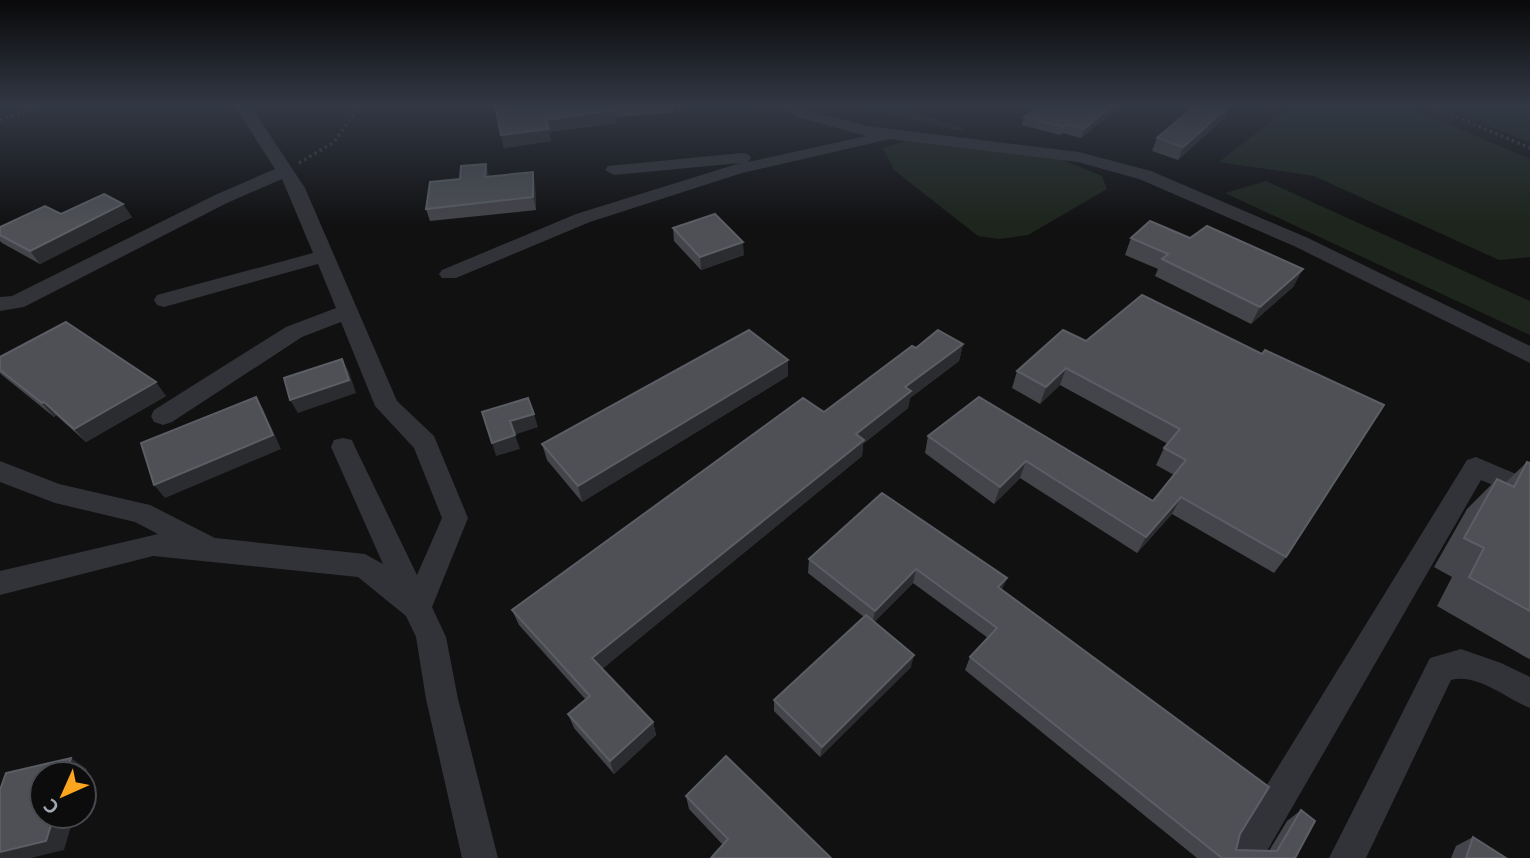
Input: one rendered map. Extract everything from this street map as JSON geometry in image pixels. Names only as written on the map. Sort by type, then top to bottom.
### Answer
[{"type":"street","points":[[269,145],[296,188],[387,406],[425,443],[455,518],[417,607]]},
{"type":"street","points":[[449,274],[583,218],[738,169],[851,145]]},
{"type":"street","points":[[978,145],[1079,157],[1145,175],[1301,242],[1530,355]]},
{"type":"street","points":[[614,170],[723,158],[813,154]]},
{"type":"street","points":[[0,304],[18,302],[221,199],[286,171]]},
{"type":"street","points":[[164,300],[325,256]]},
{"type":"street","points":[[163,416],[295,332],[348,311]]},
{"type":"street","points":[[343,447],[430,637],[480,858]]},
{"type":"street","points":[[1243,858],[1476,467],[1530,491]]},
{"type":"street","points":[[0,471],[55,493],[141,513],[212,549]]},
{"type":"street","points":[[0,583],[153,545],[365,566],[417,607]]},
{"type":"street","points":[[1347,858],[1441,668],[1461,663],[1490,673],[1530,693]]},
{"type":"path","points":[[286,171],[329,145]]},
{"type":"shaded area","points":[[893,145],[967,145],[1049,154],[1102,176],[1107,189],[1028,235],[999,239],[978,236],[894,170],[883,148]]},
{"type":"shaded area","points":[[1241,145],[1497,145],[1530,159],[1530,257],[1499,260],[1314,176],[1219,162]]},
{"type":"shaded area","points":[[1266,181],[1530,301],[1530,335],[1225,193]]},
{"type":"building","points":[[486,164],[485,177],[533,172],[533,197],[426,209],[430,182],[460,179],[461,166]]},
{"type":"building","points":[[104,194],[123,204],[30,251],[0,235],[0,227],[45,206],[61,214]]},
{"type":"building","points":[[715,214],[743,242],[700,257],[673,228]]},
{"type":"building","points":[[1150,221],[1190,238],[1207,226],[1303,269],[1260,307],[1162,259],[1168,254],[1131,238]]},
{"type":"building","points":[[1142,295],[1262,354],[1265,350],[1384,405],[1286,557],[1181,497],[1146,537],[1026,461],[1000,487],[928,436],[979,397],[1153,501],[1186,460],[1164,448],[1180,429],[1066,368],[1046,387],[1017,371],[1063,330],[1086,341]]},
{"type":"building","points":[[66,322],[156,382],[74,429],[44,402],[0,370],[0,357]]},
{"type":"building","points":[[749,330],[788,360],[578,486],[542,444]]},
{"type":"building","points":[[938,330],[963,344],[905,387],[911,391],[856,434],[864,440],[592,658],[653,722],[610,761],[568,714],[590,696],[512,610],[803,398],[824,412],[912,346],[916,348]]},
{"type":"building","points":[[342,359],[349,380],[290,400],[284,378]]},
{"type":"building","points":[[256,397],[273,435],[154,485],[141,443]]},
{"type":"building","points":[[528,398],[534,414],[510,421],[515,435],[492,443],[482,412]]},
{"type":"building","points":[[1527,462],[1530,463],[1530,611],[1469,577],[1484,548],[1464,538],[1497,479],[1514,487]]},
{"type":"building","points":[[882,493],[1007,578],[998,587],[1269,787],[1240,834],[1236,850],[1277,851],[1301,810],[1315,821],[1295,858],[1222,858],[970,657],[997,628],[916,569],[875,611],[809,559]]},
{"type":"building","points":[[866,615],[914,655],[822,747],[774,700]]},
{"type":"building","points":[[726,756],[831,858],[711,858],[728,839],[686,796]]},
{"type":"building","points":[[28,768],[28,830],[50,830],[46,841],[0,852],[0,790],[6,773]]},
{"type":"building","points":[[1473,837],[1506,858],[1466,858]]}]
